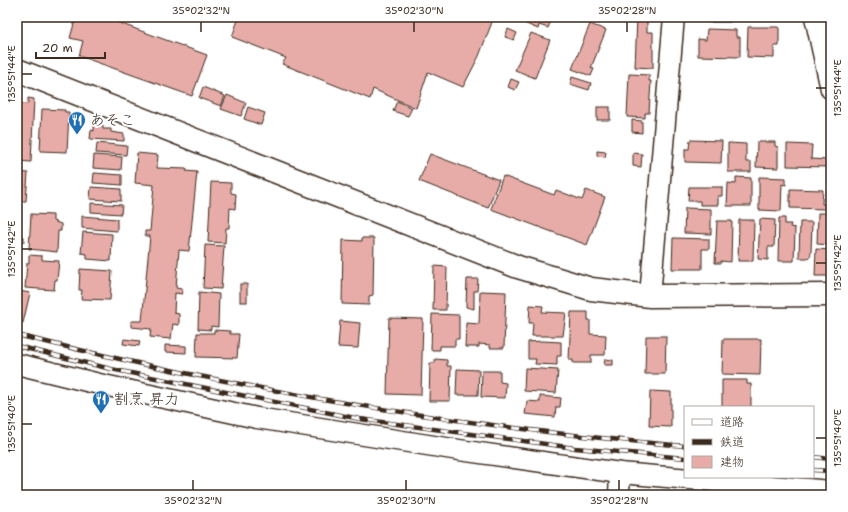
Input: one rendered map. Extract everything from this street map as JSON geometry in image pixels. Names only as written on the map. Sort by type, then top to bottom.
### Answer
[{"type":"street","points":[[650,296],[674,17]]},
{"type":"street","points":[[815,17],[826,45],[831,89]]},
{"type":"street","points":[[17,70],[518,268],[591,289],[650,296],[831,295]]},
{"type":"street","points":[[17,364],[99,384],[257,418],[620,473],[831,491]]},
{"type":"street","points":[[619,495],[620,473]]},
{"type":"building","points":[[76,17],[103,17],[207,55],[192,96],[79,56],[83,41],[70,38]]},
{"type":"building","points":[[239,17],[494,17],[479,56],[463,87],[428,72],[416,108],[373,89],[370,99],[282,64],[286,58],[232,37]]},
{"type":"building","points":[[502,17],[523,17],[521,22]]},
{"type":"building","points":[[527,17],[552,18],[548,28],[539,25],[538,29],[524,23]]},
{"type":"building","points":[[637,17],[647,17],[647,32],[653,32],[653,68],[635,67]]},
{"type":"building","points":[[706,17],[730,17],[730,22],[706,22]]},
{"type":"building","points":[[590,24],[606,30],[591,68],[594,69],[591,76],[572,69]]},
{"type":"building","points":[[748,27],[779,27],[779,46],[774,46],[774,58],[747,57]]},
{"type":"building","points":[[508,29],[517,33],[514,40],[505,37]]},
{"type":"building","points":[[707,29],[736,30],[736,37],[740,37],[740,57],[698,56],[698,39],[706,40]]},
{"type":"building","points":[[531,33],[550,40],[535,78],[515,70]]},
{"type":"building","points":[[629,74],[649,75],[649,81],[651,81],[649,113],[645,113],[645,118],[627,117]]},
{"type":"building","points":[[572,77],[591,83],[589,90],[570,84]]},
{"type":"building","points":[[511,79],[519,82],[515,90],[508,87]]},
{"type":"building","points":[[203,87],[225,96],[221,106],[199,98]]},
{"type":"building","points":[[227,95],[246,103],[241,116],[221,109]]},
{"type":"building","points":[[28,98],[34,99],[31,162],[17,161],[17,103],[28,104]]},
{"type":"building","points":[[397,101],[412,108],[408,116],[393,111]]},
{"type":"building","points":[[248,107],[265,113],[261,125],[244,119]]},
{"type":"building","points":[[597,107],[610,107],[610,120],[597,120]]},
{"type":"building","points":[[42,109],[65,110],[65,112],[69,112],[67,152],[40,151]]},
{"type":"building","points":[[632,120],[642,121],[642,133],[632,132]]},
{"type":"building","points":[[94,124],[103,125],[103,129],[111,129],[111,132],[124,134],[124,141],[90,139],[91,130],[94,131]]},
{"type":"building","points":[[690,140],[722,141],[721,163],[685,162],[685,149],[689,149]]},
{"type":"building","points":[[757,142],[775,142],[775,146],[778,147],[778,168],[756,167]]},
{"type":"building","points":[[97,143],[127,146],[126,155],[96,153]]},
{"type":"building","points":[[728,143],[746,144],[746,162],[751,162],[751,172],[728,172]]},
{"type":"building","points":[[787,144],[812,145],[811,159],[828,160],[828,167],[787,166]]},
{"type":"building","points":[[597,151],[606,152],[605,157],[597,156]]},
{"type":"building","points":[[137,153],[158,155],[157,168],[187,169],[186,171],[197,172],[189,251],[179,250],[176,288],[182,289],[182,294],[175,293],[174,313],[179,314],[179,325],[173,324],[171,339],[150,337],[151,329],[131,327],[131,321],[142,321],[150,236],[145,236],[145,231],[150,231],[154,185],[135,183]]},
{"type":"building","points":[[633,153],[642,154],[641,167],[633,166]]},
{"type":"building","points":[[430,154],[499,180],[488,208],[419,181]]},
{"type":"building","points":[[94,155],[122,157],[121,170],[93,168]]},
{"type":"building","points":[[17,172],[28,173],[26,201],[17,201]]},
{"type":"building","points":[[94,173],[122,175],[122,185],[93,183]]},
{"type":"building","points":[[503,176],[554,195],[556,190],[582,200],[586,190],[605,197],[587,245],[491,209]]},
{"type":"building","points":[[736,177],[751,178],[751,206],[727,206],[728,183],[736,184]]},
{"type":"building","points":[[759,177],[786,178],[786,185],[782,184],[781,211],[759,210]]},
{"type":"building","points":[[211,182],[231,183],[231,193],[236,194],[235,209],[230,208],[229,228],[226,228],[225,243],[208,242]]},
{"type":"building","points":[[91,187],[121,189],[121,201],[90,199]]},
{"type":"building","points":[[689,187],[722,187],[722,196],[718,196],[718,205],[700,205],[700,201],[688,201]]},
{"type":"building","points":[[790,189],[823,190],[822,204],[825,204],[825,209],[790,208]]},
{"type":"building","points":[[91,203],[122,205],[121,214],[91,212]]},
{"type":"building","points":[[685,208],[711,209],[711,234],[684,233]]},
{"type":"building","points":[[818,213],[831,213],[831,245],[817,244]]},
{"type":"building","points":[[31,214],[53,215],[53,221],[61,224],[61,231],[58,231],[57,252],[29,249]]},
{"type":"building","points":[[82,216],[117,219],[117,231],[82,228]]},
{"type":"building","points":[[779,218],[785,218],[785,224],[791,224],[790,227],[795,228],[794,261],[778,261]]},
{"type":"building","points":[[760,219],[775,220],[774,247],[768,247],[768,260],[758,259]]},
{"type":"building","points":[[739,220],[754,220],[753,261],[738,261]]},
{"type":"building","points":[[717,221],[732,221],[731,262],[721,261],[721,263],[715,263]]},
{"type":"building","points":[[800,222],[812,222],[811,253],[810,257],[807,258],[799,258]]},
{"type":"building","points":[[83,232],[112,234],[111,261],[87,259],[87,254],[81,253]]},
{"type":"building","points":[[17,237],[24,237],[24,242],[17,242]]},
{"type":"building","points":[[362,238],[374,238],[373,295],[369,296],[369,305],[342,304],[343,240],[362,241]]},
{"type":"building","points":[[673,238],[709,239],[709,249],[702,249],[702,269],[672,269]]},
{"type":"building","points":[[17,245],[20,245],[17,274]]},
{"type":"building","points":[[205,245],[224,246],[221,289],[203,288]]},
{"type":"building","points":[[816,249],[831,250],[831,276],[815,276]]},
{"type":"building","points":[[29,255],[42,256],[42,260],[59,261],[57,280],[55,280],[54,290],[25,288]]},
{"type":"building","points":[[434,266],[447,267],[446,310],[433,310]]},
{"type":"building","points":[[80,269],[112,271],[110,300],[81,299],[82,290],[79,290]]},
{"type":"building","points":[[467,279],[478,279],[477,291],[474,291],[474,309],[466,307]]},
{"type":"building","points":[[240,284],[247,284],[247,302],[240,302]]},
{"type":"building","points":[[19,291],[30,293],[23,323],[17,321]]},
{"type":"building","points":[[480,291],[506,292],[504,348],[490,348],[490,345],[479,344],[479,347],[465,347],[466,323],[479,324]]},
{"type":"building","points":[[199,292],[219,294],[218,327],[211,326],[211,330],[198,329]]},
{"type":"building","points":[[530,305],[543,306],[542,312],[566,313],[563,336],[532,336],[533,323],[529,323]]},
{"type":"building","points":[[571,312],[588,312],[588,320],[590,320],[590,334],[606,335],[605,355],[591,355],[591,363],[573,363],[573,360],[569,360]]},
{"type":"building","points":[[432,314],[459,315],[459,339],[455,339],[455,346],[440,346],[440,350],[431,350]]},
{"type":"building","points":[[389,318],[423,319],[421,395],[387,394]]},
{"type":"building","points":[[340,321],[360,323],[358,348],[338,347]]},
{"type":"building","points":[[214,330],[230,331],[230,334],[239,334],[237,358],[196,357],[197,333],[214,333]]},
{"type":"building","points":[[646,336],[666,336],[665,374],[645,374]]},
{"type":"building","points":[[124,339],[140,341],[139,346],[123,344]]},
{"type":"building","points":[[723,339],[761,339],[760,375],[722,374]]},
{"type":"building","points":[[528,342],[561,342],[561,356],[557,356],[557,365],[535,364],[536,359],[528,359]]},
{"type":"building","points":[[165,345],[186,346],[186,353],[165,352]]},
{"type":"building","points":[[435,359],[447,360],[447,366],[451,366],[450,401],[429,401],[430,363],[435,363]]},
{"type":"building","points":[[605,359],[613,360],[613,365],[604,365]]},
{"type":"building","points":[[525,368],[558,370],[556,393],[524,391]]},
{"type":"building","points":[[457,369],[479,370],[478,395],[456,395]]},
{"type":"building","points":[[482,371],[500,371],[500,382],[506,383],[505,398],[481,397]]},
{"type":"building","points":[[722,380],[747,380],[747,384],[751,384],[751,406],[722,406]]},
{"type":"building","points":[[650,391],[671,392],[671,427],[649,426]]},
{"type":"building","points":[[540,396],[561,398],[560,407],[556,407],[555,417],[525,414],[527,401],[540,402]]},
{"type":"railway","points":[[17,335],[182,372],[349,404],[516,428],[684,446]]},
{"type":"railway","points":[[17,346],[111,369],[360,419],[575,448],[684,458]]},
{"type":"railway","points":[[814,457],[831,459]]},
{"type":"railway","points":[[814,470],[831,471]]},
{"type":"place","name":"あそこ","points":[[77,135]]},
{"type":"place","name":"割烹 昇力","points":[[101,414]]}]
